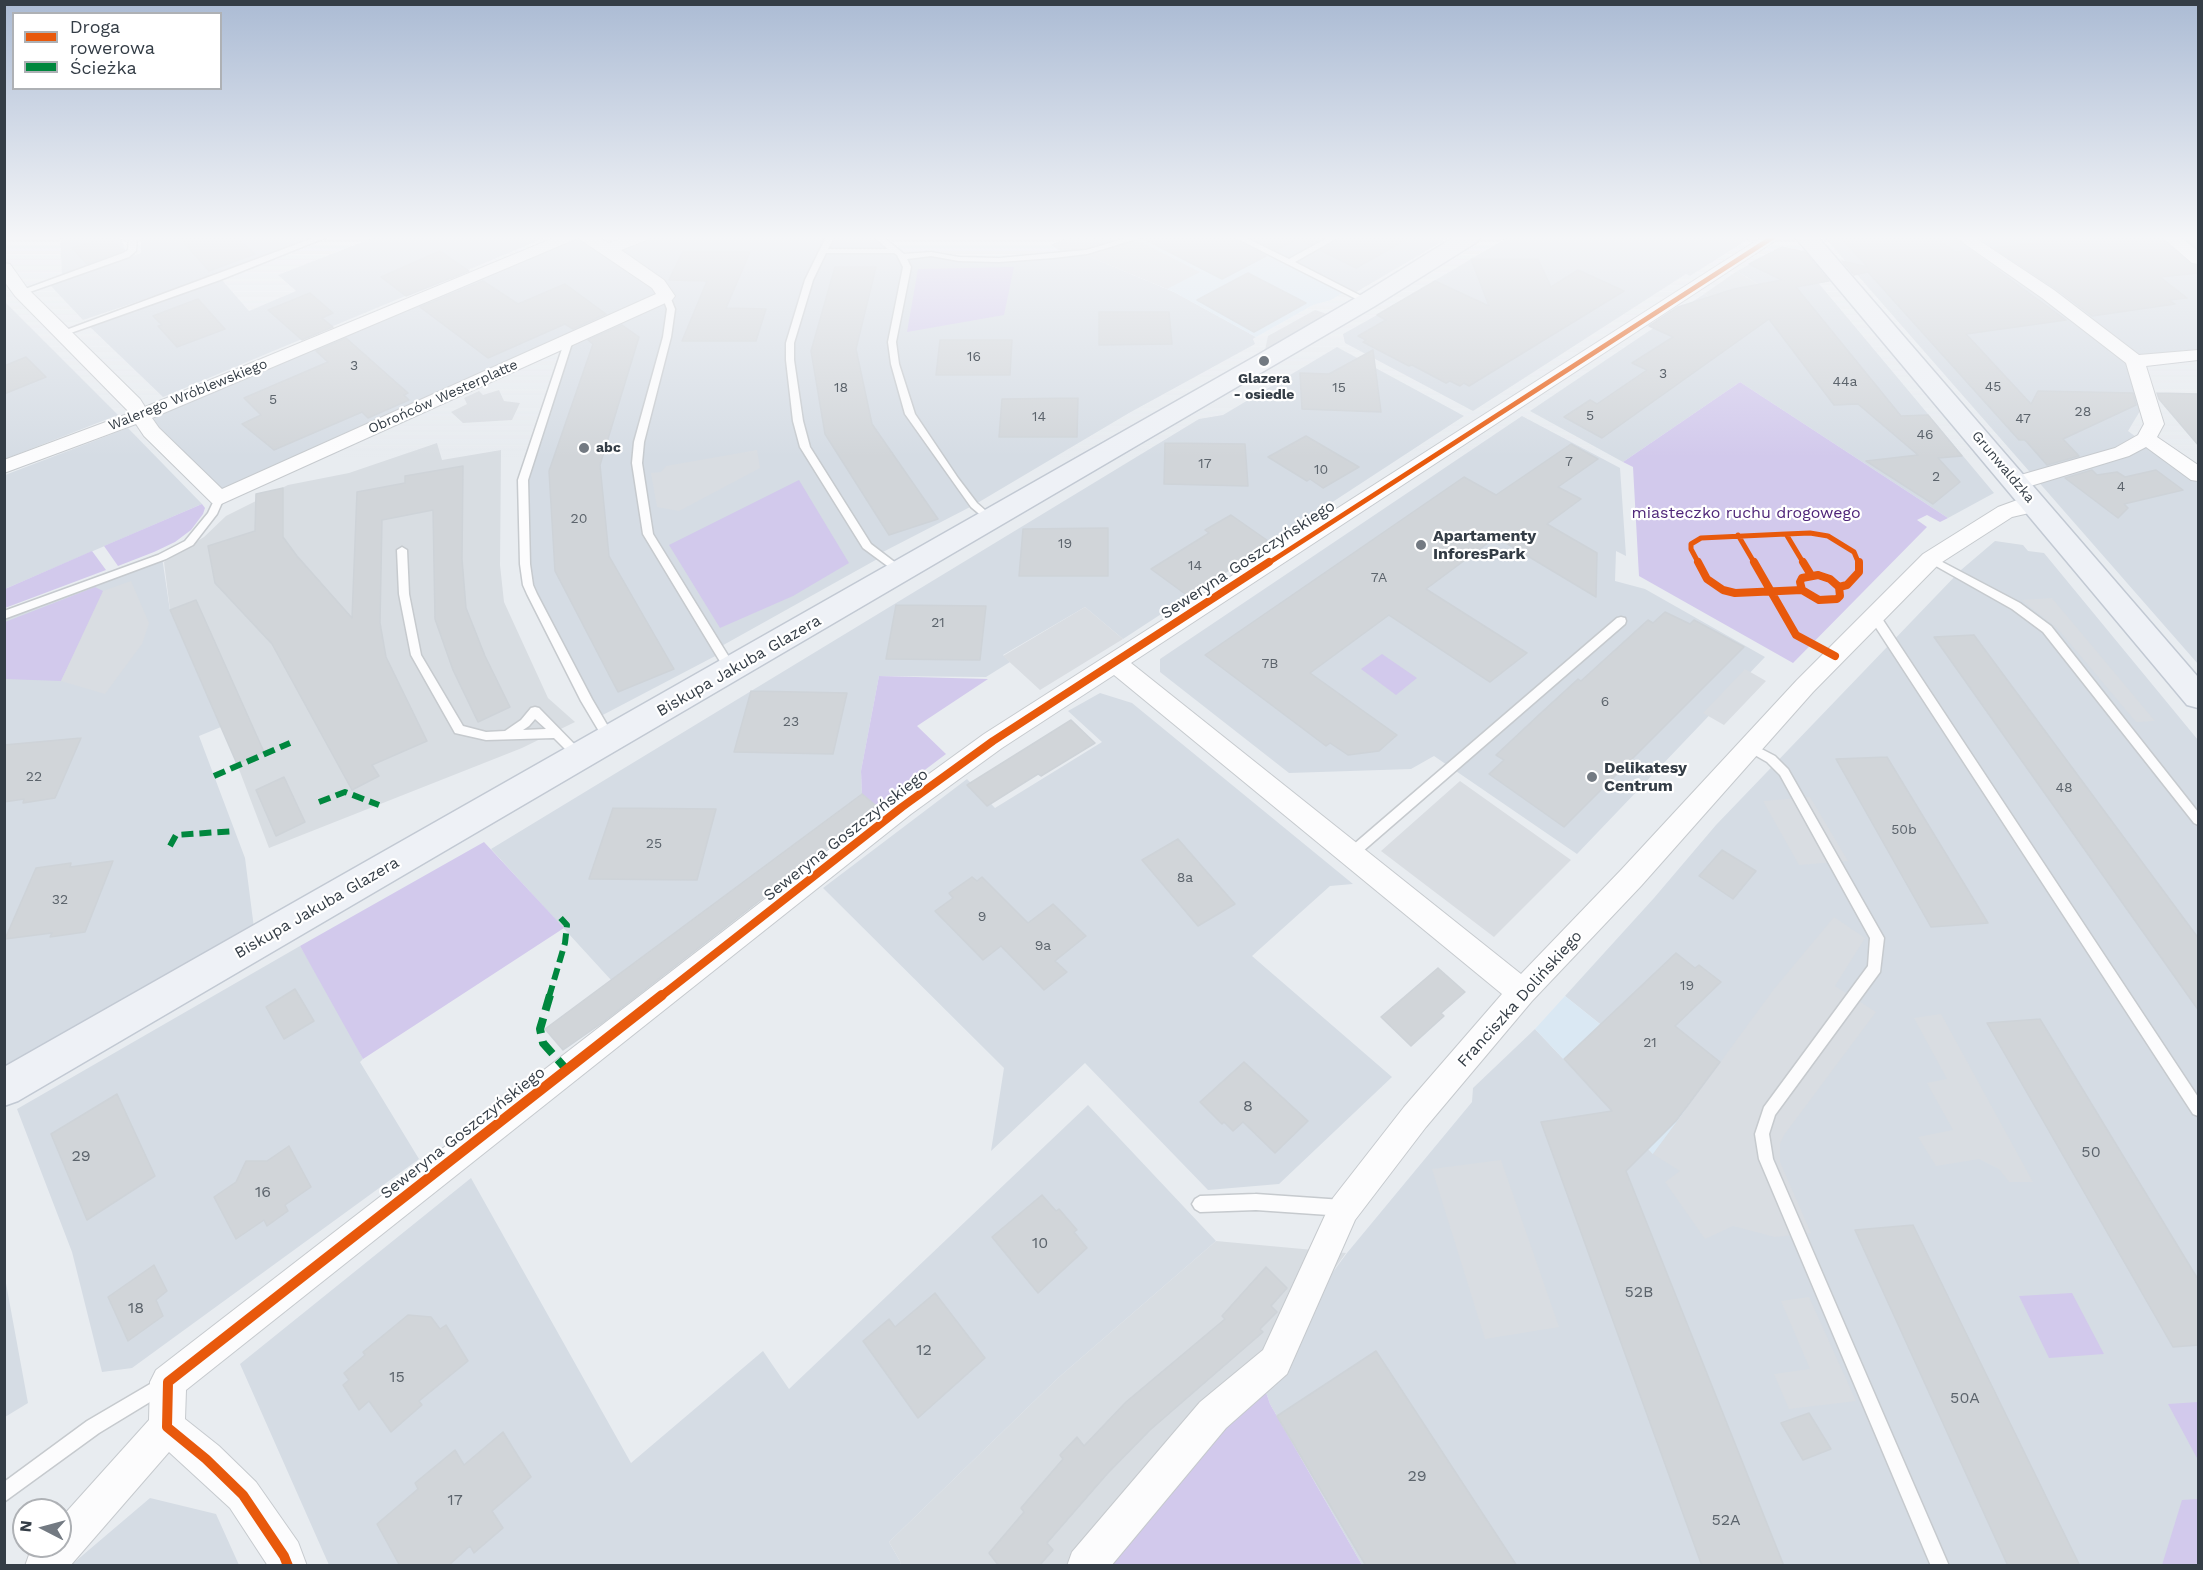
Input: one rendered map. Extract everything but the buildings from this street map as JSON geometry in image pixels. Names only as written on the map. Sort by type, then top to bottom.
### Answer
[{"type":"street","points":[[39,310],[133,403],[152,432],[219,498]]},
{"type":"street","name":"Walerego Wróblewskiego","points":[[4,467],[142,415],[394,310]]},
{"type":"street","name":"Obrońców Westerplatte","points":[[219,498],[635,310]]},
{"type":"street","name":"Biskupa Jakuba Glazera","points":[[4,1088],[1351,310]]},
{"type":"street","name":"Seweryna Goszczyńskiego","points":[[168,1382],[902,807],[993,741],[1660,310]]},
{"type":"street","name":"Grunwaldzka","points":[[1869,310],[2199,697]]},
{"type":"street","points":[[2017,483],[2122,452],[2146,440],[2154,424],[2135,361],[2069,310]]},
{"type":"street","points":[[2135,361],[2199,355]]},
{"type":"street","points":[[2146,440],[2169,453],[2199,476]]},
{"type":"street","name":"Franciszka Dolińskiego","points":[[1086,1566],[1213,1414],[1275,1362],[1344,1209],[1415,1117],[1522,992],[1631,878],[1805,686],[1931,559],[2005,512],[2020,506],[2035,505]]},
{"type":"street","points":[[1114,663],[1522,992]]},
{"type":"street","points":[[44,1566],[167,1427],[168,1382]]},
{"type":"street","points":[[167,1427],[206,1459],[243,1495],[284,1556],[288,1566]]},
{"type":"lane","points":[[62,333],[126,310]]},
{"type":"lane","points":[[671,310],[667,337],[639,442],[637,463],[648,534],[731,670]]},
{"type":"lane","points":[[800,310],[790,343],[790,364],[798,421],[805,447],[867,546],[901,572]]},
{"type":"lane","points":[[898,310],[892,342],[895,364],[910,414],[955,480],[974,505],[990,520]]},
{"type":"lane","points":[[569,340],[523,480],[525,564],[528,585],[532,594],[587,701],[610,740]]},
{"type":"lane","points":[[4,615],[106,578],[189,543],[212,513],[219,498]]},
{"type":"lane","points":[[402,550],[404,594],[416,656],[459,730],[473,735],[556,733]]},
{"type":"lane","points":[[1931,559],[2016,606],[2047,629],[2199,820]]},
{"type":"lane","points":[[1875,617],[2199,1109]]},
{"type":"lane","points":[[1351,854],[1621,621]]},
{"type":"lane","points":[[506,735],[525,723],[535,711],[580,757]]},
{"type":"lane","points":[[1750,747],[1771,759],[1784,772],[1877,938],[1875,969],[1769,1112],[1762,1134],[1771,1170],[1940,1566]]},
{"type":"lane","points":[[1200,1204],[1256,1202],[1344,1209]]},
{"type":"lane","points":[[4,1493],[93,1427],[168,1382]]},
{"type":"shaded area","points":[[4,310],[13,310],[118,415],[5,459]]},
{"type":"shaded area","points":[[74,310],[112,310],[83,320]]},
{"type":"shaded area","points":[[134,310],[371,310],[163,397],[89,326]]},
{"type":"shaded area","points":[[394,310],[1207,310],[1256,337],[1253,339],[1255,344],[1129,413],[974,505],[879,554],[881,557],[718,648],[721,653],[597,718],[532,594],[523,491],[569,341],[219,498],[142,415]]},
{"type":"shaded area","points":[[1207,310],[1304,310],[1256,337]]},
{"type":"shaded area","points":[[1315,310],[1327,314],[1265,350],[1268,336]]},
{"type":"shaded area","points":[[1490,310],[1630,310],[1473,411],[1345,343],[1343,334],[1377,315],[1436,345]]},
{"type":"shaded area","points":[[1680,310],[1841,310],[1994,493],[1948,518],[1740,382],[1623,462],[1530,411]]},
{"type":"shaded area","points":[[1888,310],[2198,310],[2198,349],[2124,358],[2140,411],[2128,431],[2198,483],[2198,664]]},
{"type":"shaded area","points":[[1337,347],[1464,416],[1123,639],[1085,607],[1003,655],[1010,662],[986,677],[879,676],[861,771],[862,794],[611,980],[491,849],[1199,419],[1223,415]]},
{"type":"shaded area","points":[[499,390],[504,401],[520,403],[512,420],[463,423],[451,412],[467,404],[464,398],[479,391],[483,395]]},
{"type":"shaded area","points":[[1522,416],[1620,468],[1626,556],[1616,551],[1615,581],[1645,589],[1765,657],[1577,854],[1434,756],[1411,769],[1289,773],[1160,672],[1160,659]]},
{"type":"shaded area","points":[[128,428],[202,504],[5,589],[5,475]]},
{"type":"shaded area","points":[[437,443],[442,460],[501,450],[500,565],[504,602],[548,698],[575,722],[522,748],[269,848],[237,764],[170,610],[164,562],[204,537],[226,516],[288,485],[349,473]]},
{"type":"shaded area","points":[[757,450],[760,468],[679,511],[657,507],[651,473],[661,472],[666,466]]},
{"type":"shaded area","points":[[1995,541],[2023,545],[2028,551],[2044,553],[2198,740],[2198,1565],[1362,1565],[1270,1404],[1259,1372],[1347,1253],[1472,1102],[1473,1088],[1535,1029],[1653,1154],[1628,1065],[1591,1033],[1600,1024],[1565,996],[1654,898],[1716,825],[1961,570]]},
{"type":"shaded area","points":[[162,557],[170,611],[221,727],[199,736],[245,858],[254,928],[5,1067],[5,615]]},
{"type":"shaded area","points":[[131,581],[149,623],[142,644],[105,694],[61,681],[103,591]]},
{"type":"shaded area","points":[[2052,598],[2155,721],[2136,722],[2057,628],[2021,600]]},
{"type":"shaded area","points":[[1085,607],[1123,639],[1040,690],[1003,656]]},
{"type":"shaded area","points":[[1745,669],[1766,681],[1724,725],[1703,713]]},
{"type":"shaded area","points":[[1100,693],[1132,703],[1353,884],[1330,886],[1252,956],[1392,1077],[1279,1184],[1208,1190],[1085,1063],[991,1151],[1004,1068],[823,888],[967,779],[995,808],[1102,742],[1068,711]]},
{"type":"shaded area","points":[[1460,781],[1571,860],[1494,937],[1381,851]]},
{"type":"shaded area","points":[[1810,797],[1848,861],[1799,865],[1763,801]]},
{"type":"shaded area","points":[[1834,917],[1865,938],[1835,986],[1876,1012],[1784,1135],[1780,1144],[1780,1162],[1811,1233],[1775,1237],[1733,1226],[1705,1239],[1665,1182],[1680,1171],[1653,1154],[1774,989]]},
{"type":"shaded area","points":[[300,946],[339,1011],[363,1059],[360,1062],[419,1159],[132,1368],[102,1372],[72,1252],[17,1109]]},
{"type":"shaded area","points":[[1565,996],[1600,1024],[1591,1033],[1686,1111],[1653,1154],[1535,1029]]},
{"type":"shaded area","points":[[1941,1014],[2033,1182],[2009,1182],[1999,1169],[1979,1159],[1936,1166],[1918,1137],[1953,1130],[1927,1083],[1947,1079],[1914,1018]]},
{"type":"shaded area","points":[[1088,1105],[1216,1241],[1058,1378],[889,1542],[901,1563],[899,1565],[329,1565],[240,1364],[471,1178],[631,1463],[763,1351],[789,1389]]},
{"type":"shaded area","points":[[1501,1160],[1559,1327],[1485,1339],[1432,1169]]},
{"type":"shaded area","points":[[1216,1241],[1346,1253],[1259,1372],[1109,1565],[899,1565],[901,1563],[889,1542],[1058,1378]]},
{"type":"shaded area","points":[[5,1278],[28,1403],[4,1417]]},
{"type":"shaded area","points":[[1809,1297],[1856,1401],[1789,1409],[1774,1374],[1810,1369],[1781,1301]]},
{"type":"shaded area","points":[[150,1498],[216,1514],[239,1565],[70,1566]]},
{"type":"green space","points":[[911,310],[1005,310],[1004,315],[907,332]]},
{"type":"green space","name":"miasteczko ruchu drogowego","points":[[1740,382],[1948,518],[1940,522],[1927,515],[1917,520],[1927,527],[1793,663],[1639,576],[1633,467],[1623,462]]},
{"type":"green space","points":[[799,480],[849,563],[793,596],[720,628],[669,545]]},
{"type":"green space","points":[[202,504],[205,508],[203,514],[191,530],[175,542],[154,552],[118,566],[104,546]]},
{"type":"green space","points":[[92,551],[106,570],[5,608],[5,589]]},
{"type":"green space","points":[[95,587],[103,591],[102,597],[61,681],[5,679],[5,622]]},
{"type":"green space","points":[[1382,654],[1417,678],[1396,695],[1361,669]]},
{"type":"green space","points":[[879,676],[988,679],[917,726],[946,754],[877,806],[862,794],[861,771]]},
{"type":"green space","points":[[484,842],[564,928],[363,1059],[300,946]]},
{"type":"green space","points":[[2072,1293],[2104,1354],[2049,1358],[2019,1296]]},
{"type":"green space","points":[[1259,1372],[1270,1404],[1362,1565],[1109,1566]]},
{"type":"green space","points":[[2198,1402],[2198,1460],[2168,1404]]},
{"type":"green space","points":[[2198,1499],[2198,1565],[2162,1565],[2182,1500]]},
{"type":"marked path","points":[[214,776],[290,743]]},
{"type":"marked path","points":[[319,802],[345,792],[379,805]]},
{"type":"marked path","points":[[170,846],[176,835],[235,831]]},
{"type":"marked path","points":[[558,915],[567,925],[565,943],[540,1029],[543,1043],[566,1069]]},
{"type":"cycle path","points":[[288,1566],[284,1556],[243,1495],[206,1459],[167,1427],[168,1382],[902,807],[993,741],[1660,310]]},
{"type":"cycle path","points":[[1786,534],[1810,533],[1828,536],[1854,552],[1859,561],[1859,572],[1847,585],[1839,587]]},
{"type":"cycle path","points":[[1802,590],[1735,593],[1723,590],[1707,579],[1691,549],[1691,544],[1701,538],[1786,534],[1811,575]]},
{"type":"cycle path","points":[[1738,535],[1796,635],[1835,656]]},
{"type":"cycle path","points":[[1818,575],[1830,579],[1839,587],[1840,596],[1837,599],[1819,600],[1802,590],[1800,582],[1802,578],[1818,575]]},
{"type":"place","name":"Glazera - osiedle","points":[[1264,361]]},
{"type":"place","name":"abc","points":[[584,448]]},
{"type":"place","name":"Apartamenty InforesPark","points":[[1421,545]]},
{"type":"place","name":"Delikatesy Centrum","points":[[1592,777]]}]
